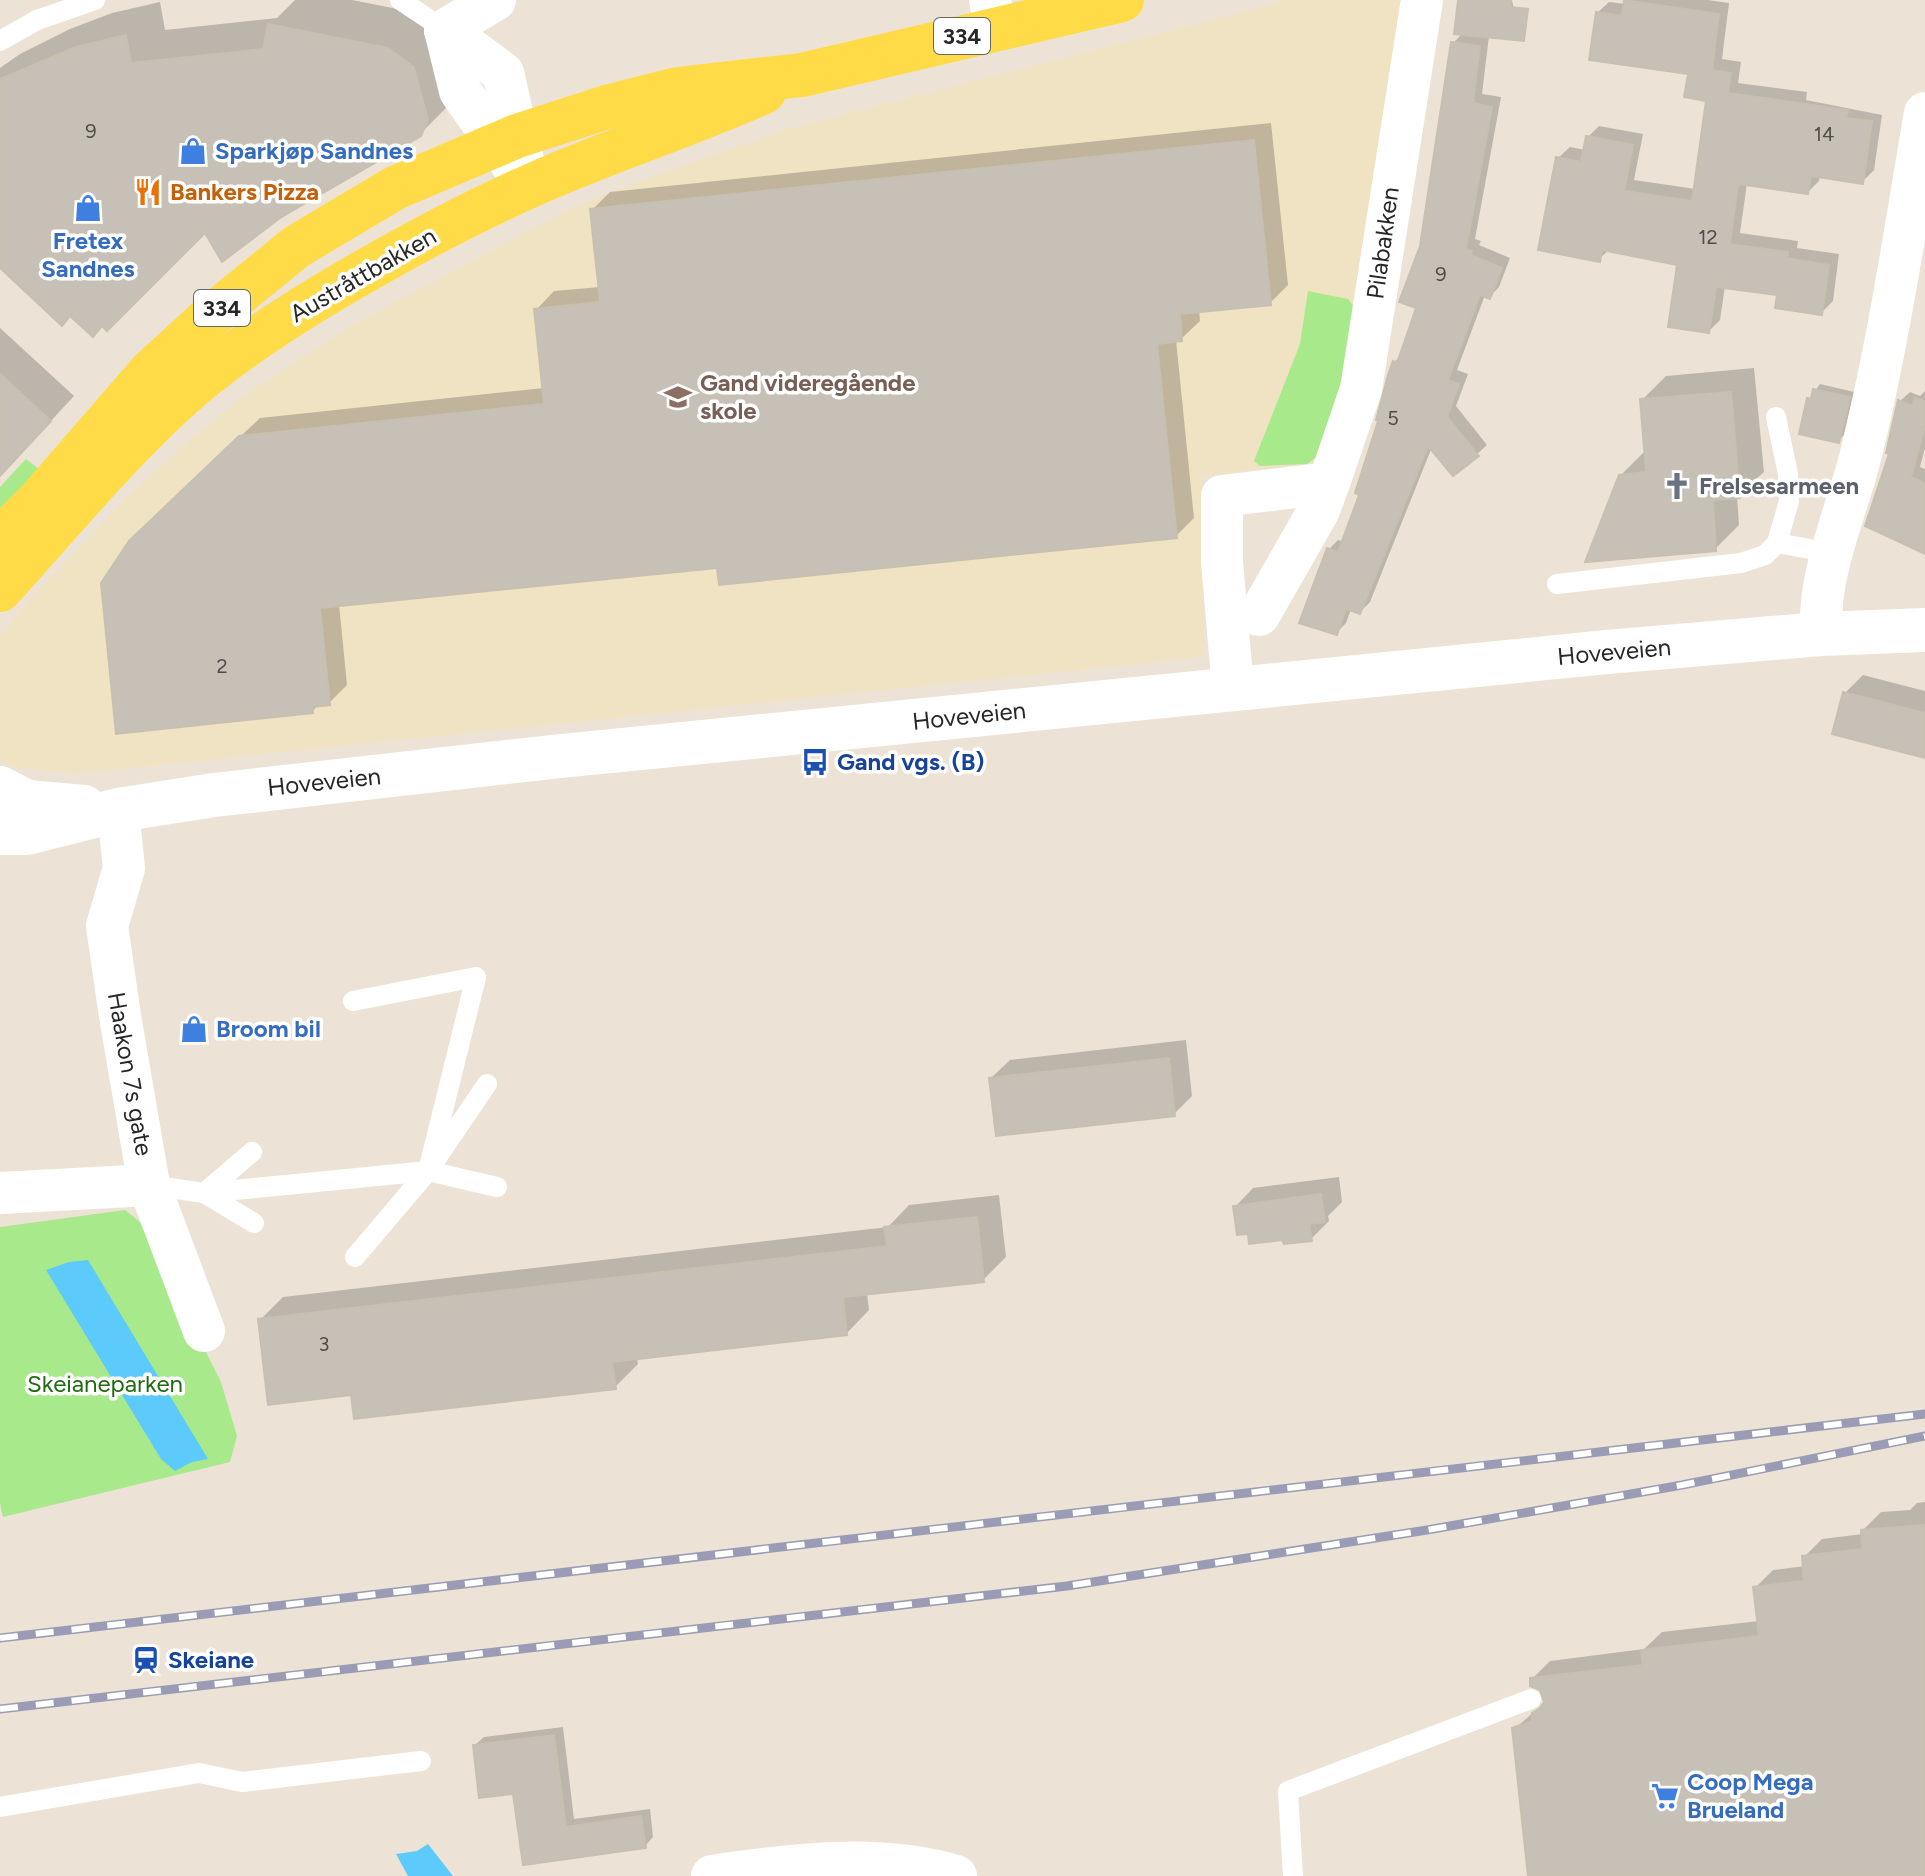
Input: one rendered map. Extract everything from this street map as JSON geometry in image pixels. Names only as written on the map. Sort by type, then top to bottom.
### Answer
[{"type":"main road","name":"Austråttbakken","points":[[0,590],[127,451],[191,388],[242,348],[381,261],[529,186],[706,118],[802,75],[993,14],[1122,0]]},
{"type":"main road","name":"Austråttbakken","points":[[0,539],[40,499],[151,371],[209,318],[296,247],[395,188],[507,140],[610,106],[677,89],[802,75]]},
{"type":"main road","name":"Hoveveien","points":[[0,833],[27,833],[118,810],[214,795],[561,756],[1821,634],[1925,630]]},
{"type":"main road","name":"Hoveveien","points":[[0,788],[27,802],[118,810]]},
{"type":"street","points":[[495,0],[445,30],[503,73],[507,140],[529,186]]},
{"type":"street","name":"Pilabakken","points":[[1259,615],[1319,510],[1361,389],[1422,0]]},
{"type":"street","points":[[1821,634],[1820,607],[1865,432],[1902,254],[1925,113]]},
{"type":"street","points":[[1233,689],[1222,562],[1222,496],[1329,483]]},
{"type":"street","name":"Haakon 7s gate","points":[[118,810],[124,868],[107,926],[149,1185],[204,1331]]},
{"type":"street","points":[[0,1193],[149,1185]]},
{"type":"street","points":[[712,1876],[837,1862],[897,1866],[956,1876]]},
{"type":"lane","points":[[0,41],[37,20],[95,0]]},
{"type":"lane","points":[[400,0],[445,30]]},
{"type":"lane","points":[[1557,584],[1741,563],[1765,555],[1777,543],[1789,501],[1788,474],[1776,417]]},
{"type":"lane","points":[[1777,543],[1832,553]]},
{"type":"lane","points":[[353,1001],[476,977],[428,1171]]},
{"type":"lane","points":[[355,1257],[428,1171],[487,1084]]},
{"type":"lane","points":[[204,1193],[252,1152]]},
{"type":"lane","points":[[149,1185],[204,1193],[428,1171],[497,1187]]},
{"type":"lane","points":[[204,1193],[254,1223]]},
{"type":"lane","points":[[1293,1876],[1288,1791],[1531,1699]]},
{"type":"lane","points":[[0,1807],[199,1773],[242,1782],[421,1761]]},
{"type":"shaded area","points":[[1289,0],[1410,0],[1324,462],[1202,476],[1204,657],[73,774],[6,765],[0,759],[0,635],[129,495],[189,441],[243,396],[354,324],[566,211],[652,176],[791,128]]},
{"type":"green space","points":[[1308,291],[1348,299],[1358,312],[1324,452],[1307,464],[1260,466],[1254,461],[1300,344]]},
{"type":"green space","points":[[26,459],[40,470],[0,519],[0,487]]},
{"type":"green space","name":"Skeianeparken","points":[[125,1210],[140,1222],[221,1382],[237,1436],[230,1462],[3,1517],[0,1503],[0,1227]]},
{"type":"water","points":[[88,1260],[208,1459],[192,1462],[175,1471],[161,1459],[46,1270],[69,1262]]},
{"type":"water","points":[[428,1844],[453,1876],[408,1876],[396,1854],[417,1851]]},
{"type":"building","points":[[1458,0],[1511,0],[1510,7],[1528,9],[1524,41],[1454,34]]},
{"type":"building","points":[[1624,0],[1719,14],[1712,70],[1731,73],[1728,93],[1848,110],[1846,118],[1872,121],[1863,184],[1811,176],[1808,194],[1738,184],[1730,244],[1788,252],[1787,258],[1829,265],[1822,315],[1775,308],[1777,295],[1716,287],[1709,333],[1668,327],[1677,265],[1602,250],[1600,262],[1538,250],[1556,157],[1581,162],[1586,136],[1633,145],[1624,191],[1692,201],[1706,101],[1684,97],[1688,74],[1589,60],[1596,12],[1622,16]]},
{"type":"building","points":[[268,24],[388,48],[414,67],[428,120],[421,136],[280,218],[222,262],[205,233],[107,331],[102,326],[93,337],[70,316],[62,326],[0,268],[0,79],[76,47],[126,35],[131,63],[263,49]]},
{"type":"building","points":[[1451,42],[1480,46],[1473,103],[1492,107],[1466,249],[1472,251],[1471,255],[1502,268],[1490,299],[1480,295],[1448,380],[1459,384],[1447,417],[1479,456],[1453,476],[1428,446],[1360,614],[1346,609],[1337,635],[1299,623],[1327,548],[1338,552],[1359,495],[1355,493],[1378,421],[1388,375],[1393,361],[1397,363],[1416,308],[1399,302],[1420,246]]},
{"type":"building","points":[[1254,140],[1271,305],[1180,314],[1182,341],[1157,344],[1177,538],[719,585],[717,568],[320,608],[330,705],[312,707],[313,713],[116,734],[101,583],[129,541],[239,436],[544,404],[534,309],[600,302],[590,209]]},
{"type":"building","points":[[0,374],[51,421],[0,476]]},
{"type":"building","points":[[1813,389],[1850,397],[1839,443],[1799,434],[1807,398],[1811,399]]},
{"type":"building","name":"Frelsesarmeen","points":[[1731,392],[1740,498],[1713,500],[1716,551],[1585,562],[1619,475],[1646,472],[1640,399]]},
{"type":"building","points":[[1915,398],[1925,401],[1925,426],[1911,477],[1925,483],[1925,554],[1865,526],[1889,454],[1886,453],[1898,400],[1912,406]]},
{"type":"building","points":[[1843,692],[1925,713],[1925,758],[1832,734]]},
{"type":"building","points":[[1169,1058],[1175,1116],[996,1136],[989,1078]]},
{"type":"building","points":[[1321,1194],[1325,1222],[1309,1224],[1312,1241],[1284,1244],[1282,1240],[1249,1244],[1248,1234],[1237,1235],[1233,1206]]},
{"type":"building","points":[[977,1217],[984,1282],[843,1297],[847,1335],[612,1362],[616,1389],[354,1419],[351,1395],[268,1405],[258,1319],[887,1246],[884,1227]]},
{"type":"building","points":[[1925,1525],[1925,1876],[1528,1876],[1512,1728],[1532,1721],[1532,1713],[1544,1702],[1540,1690],[1530,1686],[1530,1678],[1643,1665],[1641,1650],[1759,1636],[1753,1587],[1804,1581],[1802,1556],[1862,1549],[1861,1530]]},
{"type":"building","points":[[554,1735],[566,1827],[641,1816],[646,1848],[523,1865],[513,1794],[479,1798],[473,1745]]},
{"type":"railway","points":[[0,1638],[1925,1414]]},
{"type":"railway","points":[[0,1709],[1067,1586],[1427,1530],[1682,1485],[1925,1436]]},
{"type":"place","name":"Sparkjøp Sandnes","points":[[193,151]]},
{"type":"place","name":"Bankers Pizza","points":[[148,192]]},
{"type":"place","name":"Fretex Sandnes","points":[[88,208]]},
{"type":"place","name":"Gand videregående skole","points":[[678,397]]},
{"type":"place","name":"Frelsesarmeen","points":[[1677,486]]},
{"type":"place","name":"Gand vgs. (B)","points":[[815,762]]},
{"type":"place","name":"Broom bil","points":[[194,1029]]},
{"type":"place","name":"Skeiane","points":[[146,1660]]},
{"type":"place","name":"Coop Mega Brueland","points":[[1665,1796]]}]
